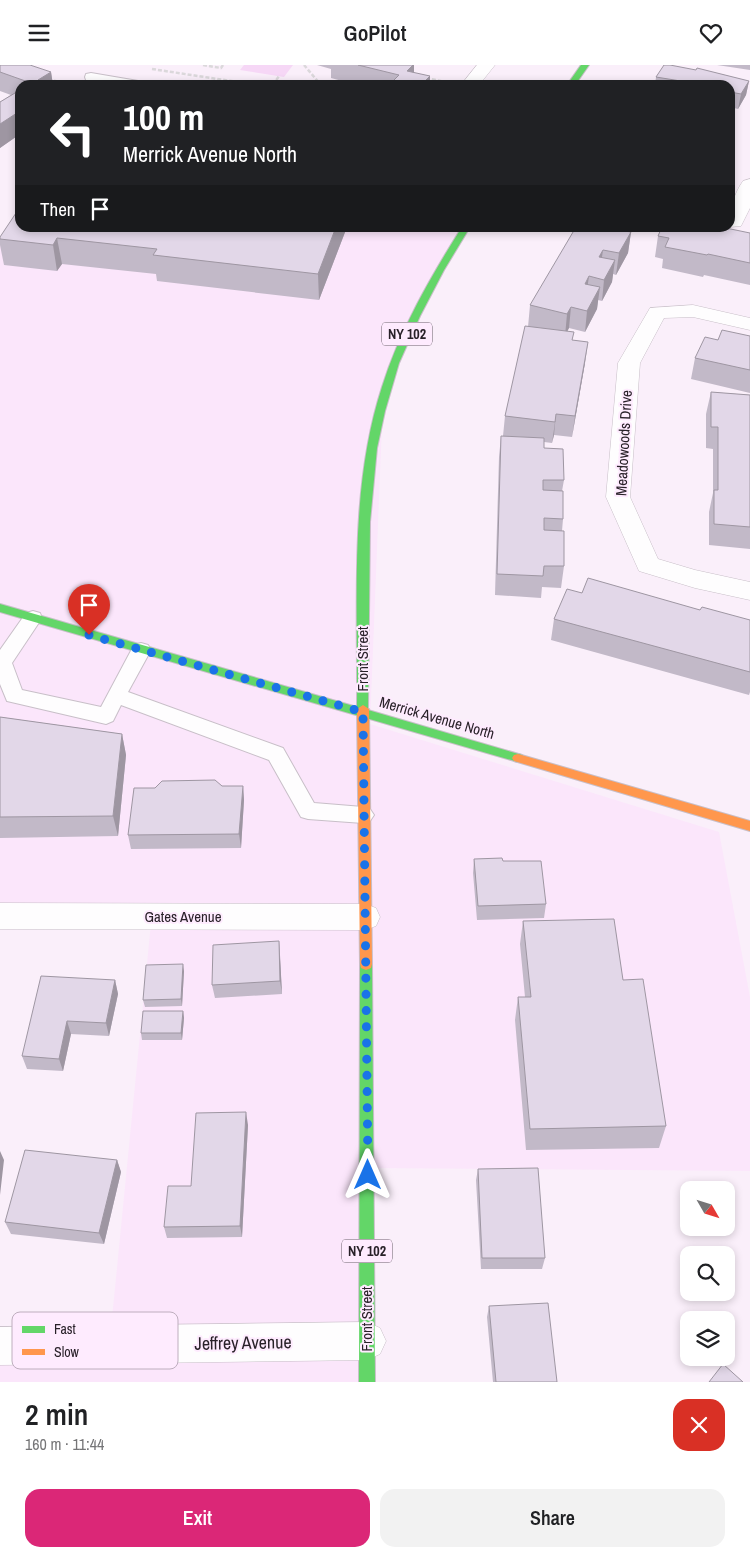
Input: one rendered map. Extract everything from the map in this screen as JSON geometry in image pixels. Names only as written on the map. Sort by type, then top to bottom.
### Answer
[{"type":"main road","points":[[575,80],[586,65]]},
{"type":"main road","name":"Front Street","points":[[367,1382],[368,1110],[363,815],[364,514],[380,411],[395,365],[436,274],[463,232]]},
{"type":"main road","name":"Merrick Avenue North","points":[[0,608],[750,826]]},
{"type":"street","points":[[474,80],[486,65]]},
{"type":"street","points":[[738,223],[750,185]]},
{"type":"street","name":"Meadowoods Drive","points":[[750,324],[693,311],[657,312],[630,363],[618,497],[648,565],[695,579],[750,591]]},
{"type":"street","name":"Gates Avenue","points":[[0,916],[365,917]]},
{"type":"street","name":"Jeffrey Avenue","points":[[178,1344],[366,1341]]},
{"type":"lane","points":[[90,77],[108,80]]},
{"type":"lane","points":[[33,618],[1,662],[14,696],[106,716],[142,650]]},
{"type":"lane","points":[[117,695],[276,754],[308,811],[363,815]]},
{"type":"path","points":[[203,65],[221,67],[223,65]]},
{"type":"path","points":[[304,65],[317,80]]},
{"type":"path","points":[[144,67],[226,80]]},
{"type":"path","points":[[276,80],[279,76]]},
{"type":"path","points":[[425,77],[437,80]]},
{"type":"shaded area","points":[[244,65],[293,65],[284,77],[240,70]]},
{"type":"shaded area","points":[[15,216],[15,232],[467,232],[422,299],[383,399],[370,724],[719,832],[750,997],[750,1171],[369,1168],[364,1382],[0,1382],[0,1361],[12,1361],[12,1369],[178,1369],[178,1312],[113,1312],[152,913],[0,912],[0,237]]},
{"type":"building","points":[[0,65],[30,65],[51,72],[38,80],[23,80],[0,72]]},
{"type":"building","points":[[358,65],[413,65],[407,71],[430,76],[426,80],[394,80],[399,75]]},
{"type":"building","points":[[664,65],[670,65],[696,70],[697,68],[749,81],[741,94],[735,93],[735,80],[674,80],[656,77]]},
{"type":"building","points":[[15,93],[15,114],[0,124],[0,102]]},
{"type":"building","points":[[15,214],[15,232],[334,232],[318,274],[153,255],[157,249],[57,238],[53,245],[0,239]]},
{"type":"building","points":[[735,230],[750,233],[750,263],[665,247],[669,238],[658,236],[660,232],[735,232]]},
{"type":"building","points":[[573,232],[631,232],[619,253],[603,250],[599,257],[615,260],[604,280],[589,276],[585,284],[600,287],[587,311],[571,307],[567,314],[530,305]]},
{"type":"building","points":[[525,326],[574,332],[572,340],[588,342],[575,416],[556,414],[555,422],[505,416]]},
{"type":"building","points":[[722,330],[750,336],[750,370],[695,358],[705,337],[718,340]]},
{"type":"building","points":[[711,392],[750,395],[750,527],[714,524],[714,490],[718,490],[718,427],[711,427]]},
{"type":"building","points":[[501,436],[544,438],[544,448],[563,449],[564,480],[543,480],[543,490],[563,491],[563,519],[544,518],[544,530],[564,531],[564,566],[544,566],[543,576],[497,574]]},
{"type":"building","points":[[588,578],[700,610],[702,607],[750,620],[750,672],[554,619],[567,589],[582,593]]},
{"type":"building","points":[[0,717],[122,734],[113,816],[0,817]]},
{"type":"building","points":[[215,780],[222,786],[243,786],[239,834],[128,835],[134,788],[155,788],[162,781]]},
{"type":"building","points":[[502,858],[503,861],[541,861],[546,904],[478,906],[474,859]]},
{"type":"building","points":[[614,919],[623,980],[643,979],[666,1126],[530,1129],[518,997],[531,997],[523,921]]},
{"type":"building","points":[[279,941],[280,981],[212,985],[213,945]]},
{"type":"building","points":[[183,964],[181,999],[143,1000],[146,965]]},
{"type":"building","points":[[41,976],[115,980],[106,1023],[67,1021],[59,1059],[22,1056]]},
{"type":"building","points":[[143,1011],[183,1011],[181,1033],[141,1033]]},
{"type":"building","points":[[246,1112],[240,1226],[164,1227],[168,1186],[191,1186],[196,1113]]},
{"type":"building","points":[[25,1150],[117,1160],[99,1233],[5,1222]]},
{"type":"building","points":[[538,1168],[545,1258],[482,1258],[478,1169]]},
{"type":"building","points":[[548,1303],[557,1382],[496,1382],[489,1306]]},
{"type":"building","points":[[721,1366],[725,1366],[743,1382],[709,1382]]},
{"type":"traffic: fast","points":[[574,80],[585,65]]},
{"type":"traffic: fast","points":[[363,709],[363,560],[365,522],[368,485],[380,411],[395,363],[416,316],[427,293],[463,232]]},
{"type":"traffic: fast","points":[[0,608],[518,758]]},
{"type":"traffic: fast","points":[[366,964],[367,1382]]},
{"type":"traffic: slow","points":[[363,709],[366,964]]},
{"type":"traffic: slow","points":[[518,758],[750,826]]},
{"type":"route","points":[[89,635],[363,712],[368,1175]]}]
